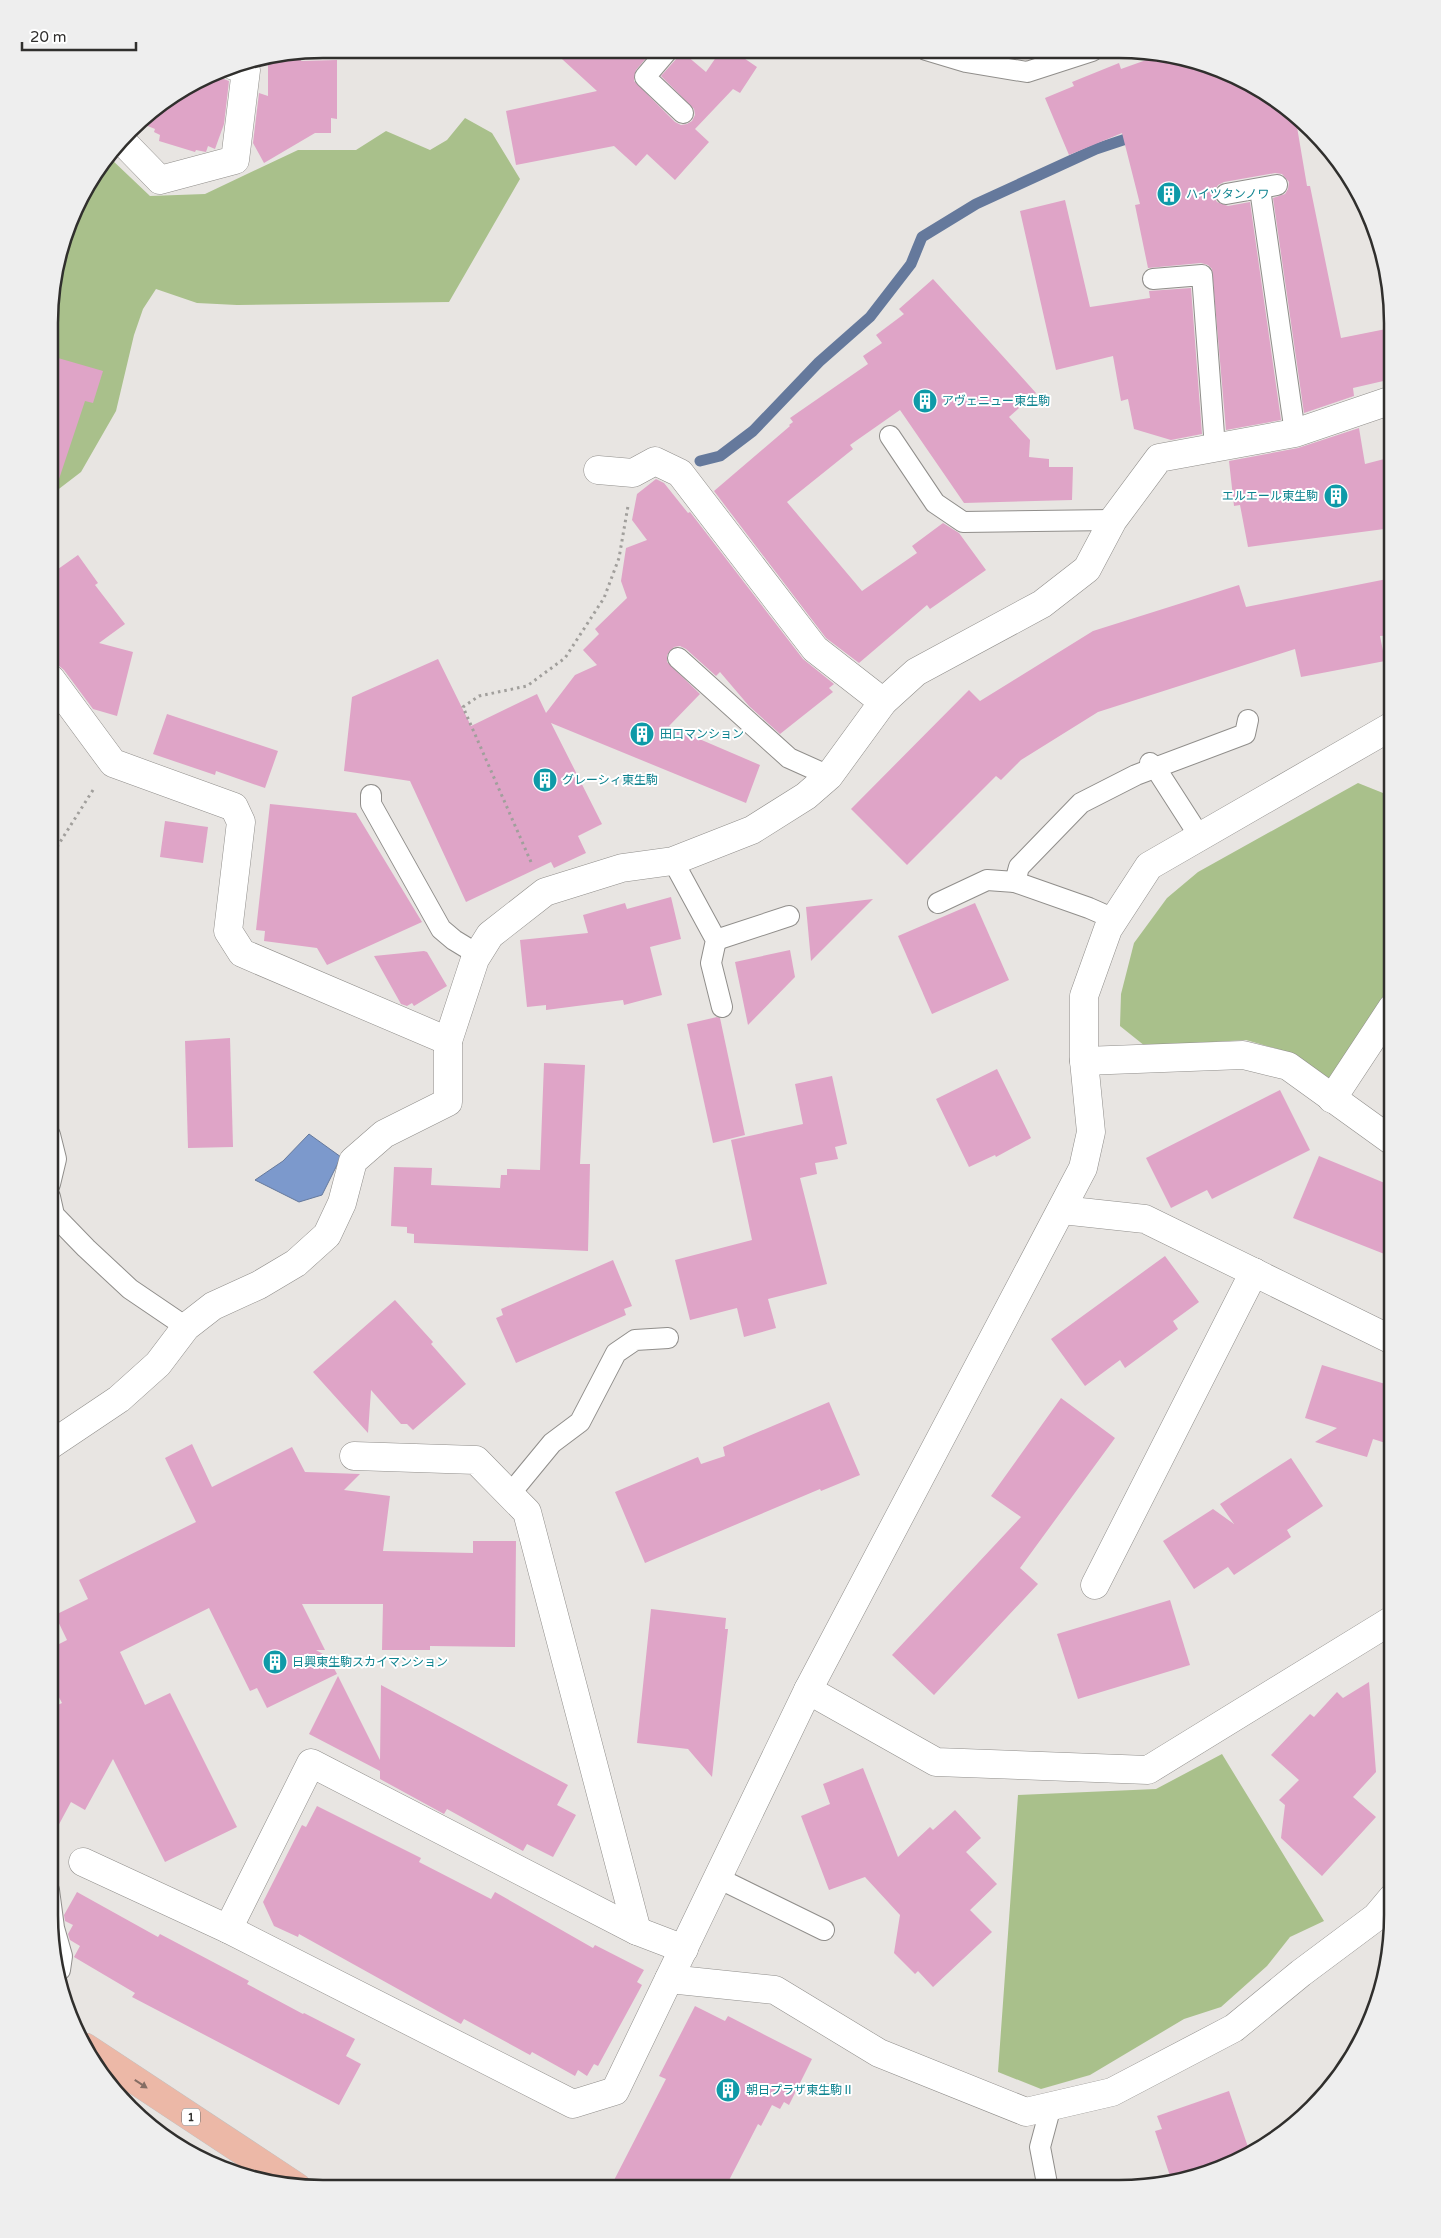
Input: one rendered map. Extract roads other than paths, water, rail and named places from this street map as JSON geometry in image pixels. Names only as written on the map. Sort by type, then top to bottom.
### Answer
[{"type":"main road","name":"1","points":[[97,2055],[282,2177]]},
{"type":"street","points":[[126,145],[160,180],[235,160],[245,70]]},
{"type":"street","points":[[58,1440],[119,1399],[158,1364],[186,1327],[213,1306],[259,1285],[296,1263],[327,1235],[342,1203],[353,1161],[384,1134],[448,1102],[448,1040],[477,954],[490,935],[544,892],[622,868],[673,861],[752,830],[806,796],[829,776],[883,702],[916,672],[1042,604],[1087,569],[1113,520],[1159,458],[1295,433],[1384,403]]},
{"type":"street","points":[[598,470],[633,474],[655,461],[680,474],[815,649],[883,702]]},
{"type":"street","points":[[58,690],[113,763],[234,807],[240,822],[228,930],[242,953],[448,1040]]},
{"type":"street","points":[[83,1862],[228,1929],[573,2104],[615,2090],[808,1690],[1083,1168],[1091,1132],[1084,1061],[1084,996],[1108,929],[1149,866],[1384,732]]},
{"type":"street","points":[[1332,1099],[1384,1020]]},
{"type":"street","points":[[1084,1061],[1243,1055],[1288,1066],[1384,1135]]},
{"type":"street","points":[[1062,1210],[1146,1219],[1384,1336]]},
{"type":"street","points":[[1095,1585],[1254,1272]]},
{"type":"street","points":[[354,1456],[476,1460],[527,1512],[637,1930]]},
{"type":"street","points":[[808,1690],[936,1762],[1148,1770],[1384,1625]]},
{"type":"street","points":[[228,1929],[311,1764],[637,1930],[684,1949]]},
{"type":"street","points":[[669,1979],[775,1990],[879,2054],[1026,2112],[1112,2092],[1234,2028],[1301,1973],[1376,1917],[1384,1908]]},
{"type":"lane","points":[[662,57],[645,77],[683,113]]},
{"type":"lane","points":[[949,57],[966,62],[1027,72],[1073,57]]},
{"type":"lane","points":[[1226,194],[1268,187],[1295,433]]},
{"type":"lane","points":[[1153,279],[1202,274],[1215,448]]},
{"type":"lane","points":[[890,436],[935,504],[963,522],[1113,520]]},
{"type":"lane","points":[[678,658],[789,758],[829,776]]},
{"type":"lane","points":[[1014,882],[1020,867],[1081,803],[1152,765],[1245,734],[1248,720]]},
{"type":"lane","points":[[1152,765],[1200,837]]},
{"type":"lane","points":[[371,796],[371,804],[442,929],[454,940],[477,954]]},
{"type":"lane","points":[[673,861],[716,940],[711,963],[722,1007]]},
{"type":"lane","points":[[938,903],[987,880],[1014,882],[1089,908],[1114,919]]},
{"type":"lane","points":[[716,940],[789,916]]},
{"type":"lane","points":[[58,1220],[130,1289],[186,1327]]},
{"type":"lane","points":[[510,1494],[552,1443],[580,1422],[616,1354],[635,1340],[668,1338]]},
{"type":"lane","points":[[718,1878],[824,1930]]},
{"type":"lane","points":[[1046,2180],[1040,2147],[1051,2106]]},
{"type":"water","points":[[309,1134],[341,1157],[322,1195],[299,1202],[255,1180],[283,1161]]},
{"type":"waterway","points":[[700,461],[720,456],[753,431],[819,362],[870,317],[911,264],[922,237],[976,204],[1096,149],[1138,135]]},
{"type":"place","name":"ハイツタンノワ","points":[[1169,194]]},
{"type":"place","name":"アヴェニュー東生駒","points":[[925,401]]},
{"type":"place","name":"エルエール東生駒","points":[[1336,496]]},
{"type":"place","name":"田口マンション","points":[[642,734]]},
{"type":"place","name":"グレーシィ東生駒","points":[[545,780]]},
{"type":"place","name":"日興東生駒スカイマンション","points":[[275,1662]]},
{"type":"place","name":"朝日プラザ東生駒Ⅱ","points":[[728,2090]]}]
